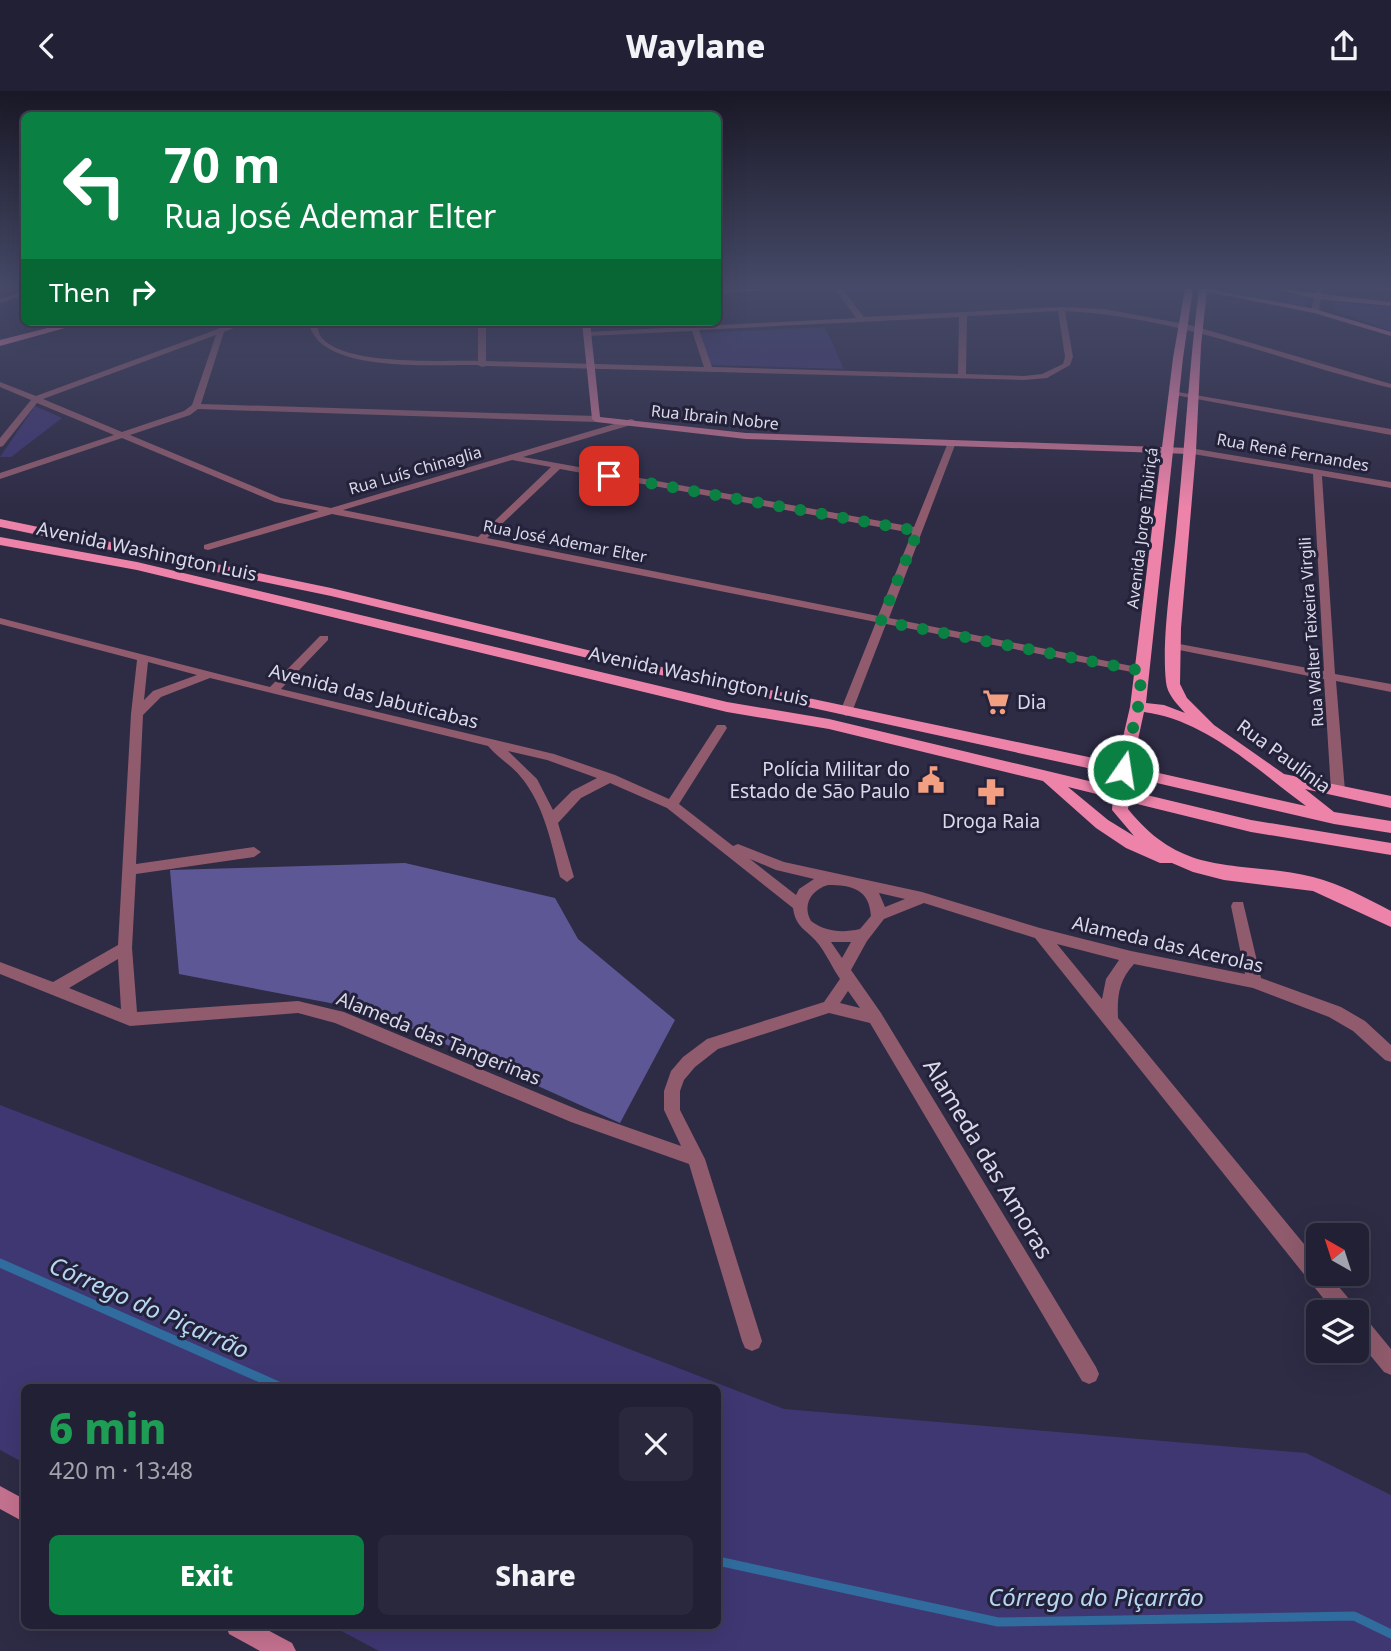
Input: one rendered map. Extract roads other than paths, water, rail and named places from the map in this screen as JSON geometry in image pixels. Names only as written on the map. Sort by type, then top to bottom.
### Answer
[{"type":"main road","name":"Avenida Jorge Tibiriçá","points":[[1119,796],[1138,707],[1178,362]]},
{"type":"main road","name":"Avenida Jorge Tibiriçá","points":[[1196,362],[1173,684],[1181,700],[1209,728]]},
{"type":"main road","points":[[2,543],[14,535],[3,524]]},
{"type":"main road","name":"Avenida Washington Luis","points":[[3,524],[331,592],[633,665],[846,712],[1123,770],[1334,818],[1391,827]]},
{"type":"main road","name":"Avenida Washington Luis","points":[[2,543],[137,566],[727,707],[829,724],[1251,826],[1391,849]]},
{"type":"main road","points":[[1138,707],[1173,713],[1209,728]]},
{"type":"main road","name":"Rua Paulínia","points":[[1209,728],[1391,862]]},
{"type":"main road","points":[[1046,775],[1069,799],[1120,838],[1166,860],[1193,864]]},
{"type":"main road","points":[[1276,776],[1391,802]]},
{"type":"main road","points":[[1119,796],[1120,810],[1138,830],[1165,851],[1193,864],[1212,871],[1310,883],[1327,888],[1391,918],[1391,907]]},
{"type":"main road","points":[[1162,805],[1202,809],[1285,824],[1295,819],[1292,808]]},
{"type":"street","points":[[0,444],[36,399],[131,362]]},
{"type":"street","points":[[0,476],[182,415],[196,406],[211,362]]},
{"type":"street","points":[[400,362],[1024,378],[1058,371],[1067,362]]},
{"type":"street","points":[[591,362],[596,419]]},
{"type":"street","points":[[706,362],[709,369]]},
{"type":"street","points":[[962,362],[962,376]]},
{"type":"street","points":[[1309,362],[1391,386]]},
{"type":"street","name":"Rua José Ademar Elter","points":[[0,384],[262,495],[329,511],[1142,671]]},
{"type":"street","points":[[1175,393],[1391,432]]},
{"type":"street","name":"Rua Ibrain Nobre","points":[[196,406],[596,419],[716,434],[951,445],[1190,451]]},
{"type":"street","name":"Rua Luís Chinaglia","points":[[208,547],[631,422]]},
{"type":"street","points":[[846,712],[951,445]]},
{"type":"street","name":"Rua Renê Fernandes","points":[[1190,451],[1391,485]]},
{"type":"street","points":[[512,458],[918,531]]},
{"type":"street","points":[[480,540],[558,467]]},
{"type":"street","name":"Rua Walter Teixeira Virgili","points":[[1317,471],[1338,791]]},
{"type":"street","name":"Avenida das Jabuticabas","points":[[0,621],[273,691],[551,757],[644,791],[672,805],[724,843]]},
{"type":"street","points":[[273,691],[324,638]]},
{"type":"street","points":[[1174,646],[1391,688]]},
{"type":"street","points":[[130,1019],[125,948],[137,713],[143,657]]},
{"type":"street","points":[[137,713],[157,694],[209,674]]},
{"type":"street","points":[[672,805],[721,728]]},
{"type":"street","points":[[493,745],[523,772],[537,790],[552,822],[567,877]]},
{"type":"street","points":[[552,822],[564,803],[575,794],[585,787],[610,778]]},
{"type":"street","points":[[724,843],[781,866],[857,883],[874,897],[878,916]]},
{"type":"street","points":[[724,843],[800,906],[807,924],[816,931],[840,938],[864,933],[871,929],[878,916],[922,897]]},
{"type":"street","points":[[130,870],[254,852]]},
{"type":"street","points":[[800,906],[803,895],[811,886],[838,879]]},
{"type":"street","name":"Alameda das Acerolas","points":[[857,883],[922,897],[1040,935],[1254,982],[1335,1012],[1359,1026],[1391,1055]]},
{"type":"street","points":[[1238,906],[1254,982]]},
{"type":"street","name":"Alameda das Amoras","points":[[816,931],[875,1019],[1089,1374]]},
{"type":"street","points":[[829,1007],[864,933]]},
{"type":"street","points":[[1040,935],[1337,1300]]},
{"type":"street","points":[[55,989],[125,948]]},
{"type":"street","points":[[1110,1022],[1109,988],[1116,972],[1131,957]]},
{"type":"street","name":"Alameda das Tangerinas","points":[[0,968],[130,1019],[298,1007],[338,1017],[577,1118],[696,1159]]},
{"type":"street","points":[[752,1341],[696,1159],[672,1109],[672,1091],[677,1076],[689,1062],[713,1044],[829,1007],[875,1019]]},
{"type":"street","points":[[1369,1338],[1391,1365]]},
{"type":"street","points":[[0,1497],[21,1509]]},
{"type":"street","points":[[243,1629],[284,1651]]},
{"type":"waterway","name":"Córrego do Piçarrão","points":[[0,1263],[274,1384]]},
{"type":"waterway","name":"Córrego do Piçarrão","points":[[721,1562],[998,1622],[1354,1616],[1391,1634]]},
{"type":"place","name":"Dia","points":[[996,702]]},
{"type":"place","name":"Polícia Militar do Estado de São Paulo","points":[[931,780]]},
{"type":"place","name":"Droga Raia","points":[[991,792]]}]
